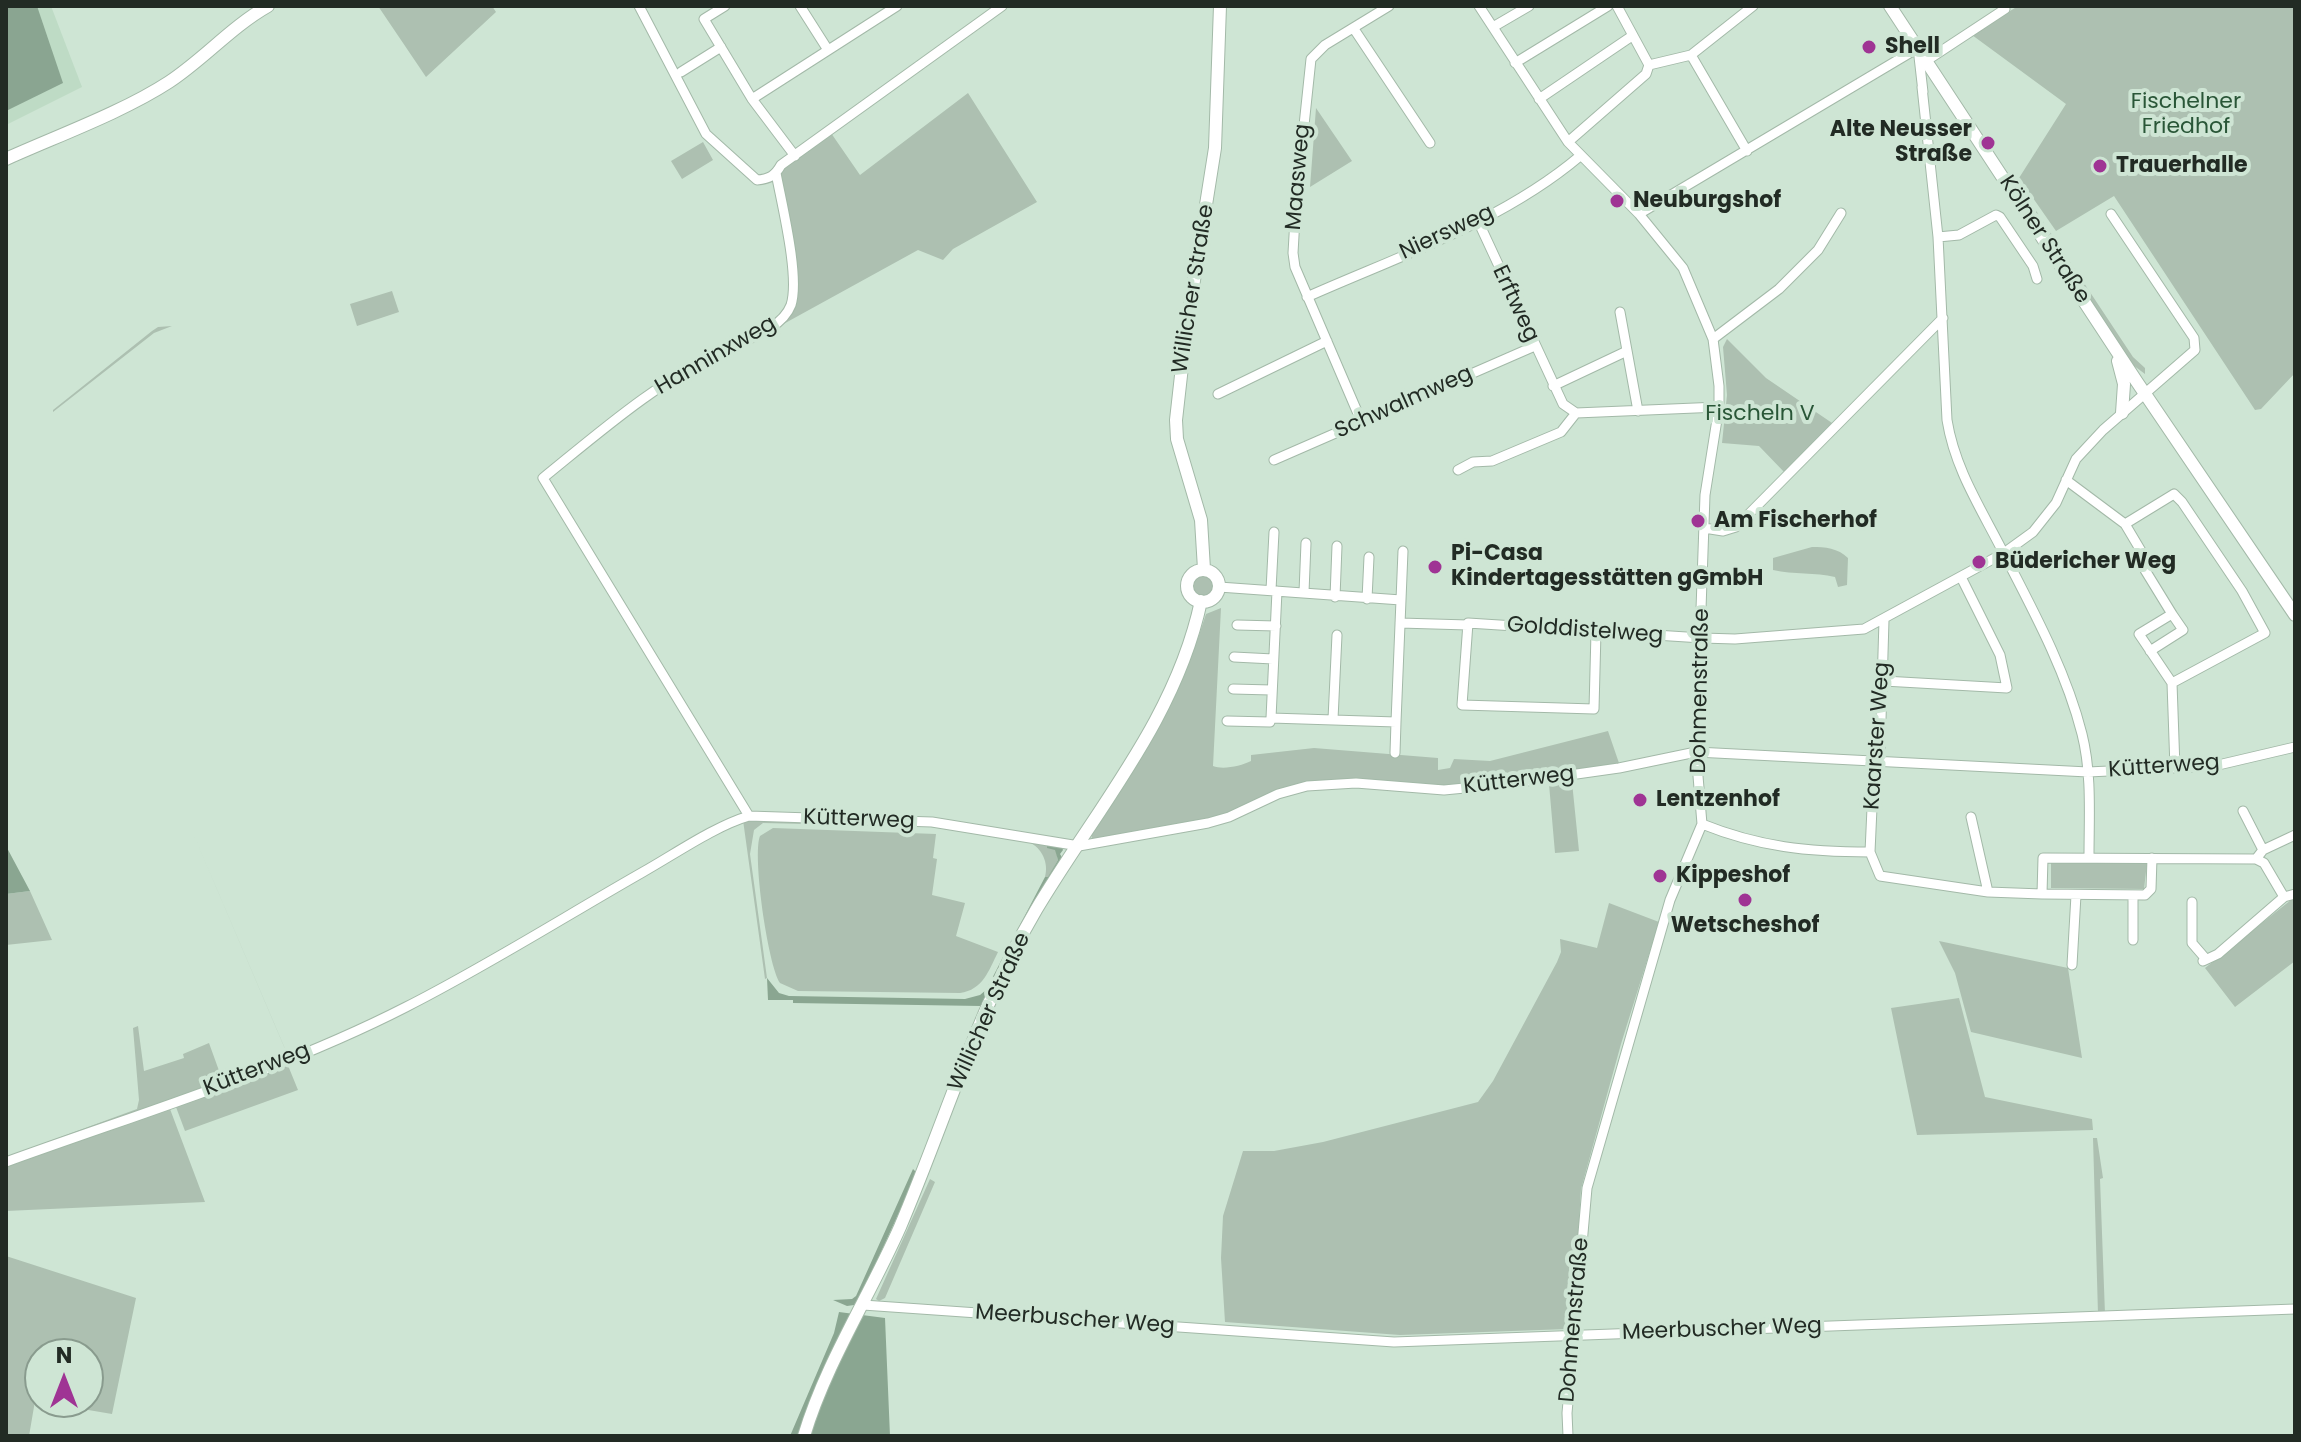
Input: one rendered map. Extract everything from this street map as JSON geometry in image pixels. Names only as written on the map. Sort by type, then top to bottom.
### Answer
[{"type":"street","points":[[6,159],[169,82],[236,27],[268,6]]},
{"type":"street","points":[[639,6],[706,134],[752,178],[767,179],[781,165],[1002,6]]},
{"type":"street","points":[[725,6],[704,19],[752,99],[795,156]]},
{"type":"street","points":[[800,6],[828,50]]},
{"type":"street","points":[[752,99],[897,6]]},
{"type":"street","name":"Willicher Straße","points":[[1204,569],[1201,520],[1177,439],[1176,420],[1186,331],[1215,148],[1220,6]]},
{"type":"street","name":"Maasweg","points":[[1362,423],[1307,297],[1293,253],[1311,59],[1325,45],[1389,6]]},
{"type":"street","name":"Dohmenstraße","points":[[1479,6],[1568,142],[1639,214],[1683,268],[1713,339],[1719,386],[1719,407],[1705,495],[1696,752],[1702,824],[1670,900],[1587,1188],[1567,1413],[1568,1436]]},
{"type":"street","points":[[1493,27],[1529,6]]},
{"type":"street","points":[[1515,63],[1608,6]]},
{"type":"street","points":[[1568,142],[1646,74],[1649,65],[1617,6]]},
{"type":"street","points":[[1649,65],[1691,55],[1753,6]]},
{"type":"street","name":"Kölner Straße","points":[[1890,6],[2145,394],[2295,615]]},
{"type":"street","points":[[1926,61],[2005,9]]},
{"type":"street","points":[[1354,29],[1430,143]]},
{"type":"street","points":[[1539,99],[1632,36]]},
{"type":"street","points":[[681,72],[721,47]]},
{"type":"street","points":[[1639,214],[1918,48],[1938,237],[1947,420],[1951,444],[1965,481],[2004,553],[2065,682],[2082,735],[2088,772],[2089,856]]},
{"type":"street","points":[[1691,55],[1747,151]]},
{"type":"street","name":"Niersweg","points":[[1307,297],[1478,221],[1548,180],[1580,156]]},
{"type":"street","name":"Hanninxweg","points":[[749,816],[543,478],[670,379],[695,363],[762,332],[787,313],[792,303],[794,284],[776,173]]},
{"type":"street","points":[[1713,339],[1779,289],[1818,250],[1841,213]]},
{"type":"street","points":[[1702,638],[1856,632],[1884,620],[2004,553],[2043,522],[2076,459],[2122,413],[2190,357],[2196,344],[2111,214]]},
{"type":"street","points":[[1938,237],[1959,235],[1996,215],[2033,266],[2037,279]]},
{"type":"street","name":"Erftweg","points":[[1478,221],[1553,386],[1563,404],[1576,413]]},
{"type":"street","points":[[1620,312],[1638,411]]},
{"type":"street","points":[[1704,528],[1723,531],[1736,527],[1943,318]]},
{"type":"street","points":[[1218,394],[1327,341]]},
{"type":"street","name":"Schwalmweg","points":[[1274,460],[1535,346]]},
{"type":"street","points":[[2114,347],[2124,384],[2122,413]]},
{"type":"street","points":[[1553,386],[1627,351]]},
{"type":"street","points":[[1458,470],[1473,462],[1492,461],[1561,432],[1576,413],[1719,407]]},
{"type":"street","points":[[2066,480],[2125,524],[2147,561],[2145,570],[2183,630],[2150,651]]},
{"type":"street","points":[[2125,524],[2174,494],[2242,591],[2265,633],[2172,683]]},
{"type":"street","points":[[1227,721],[1270,722],[1271,718],[1276,626],[1274,532]]},
{"type":"street","points":[[1304,592],[1306,543]]},
{"type":"street","points":[[1335,597],[1337,546]]},
{"type":"street","points":[[1395,753],[1403,551]]},
{"type":"street","points":[[1367,599],[1369,557]]},
{"type":"street","points":[[1204,569],[1216,575],[1219,587],[1213,598],[1201,601],[1190,595],[1187,585],[1194,572],[1204,569]]},
{"type":"street","points":[[1884,681],[2007,688],[2000,655],[1961,577]]},
{"type":"street","points":[[1219,587],[1401,600]]},
{"type":"street","name":"Willicher Straße","points":[[804,1436],[825,1380],[906,1213],[1007,966],[1037,908],[1161,713],[1188,652],[1201,601]]},
{"type":"street","points":[[2172,614],[2139,634],[2172,683],[2175,768]]},
{"type":"street","name":"Kaarster Weg","points":[[1870,852],[1874,764],[1880,753],[1884,620]]},
{"type":"street","name":"Golddistelweg","points":[[1400,623],[1564,627],[1596,632],[1702,638]]},
{"type":"street","points":[[1468,624],[1462,705],[1594,709],[1596,632]]},
{"type":"street","points":[[1237,625],[1276,626]]},
{"type":"street","points":[[1333,719],[1337,635]]},
{"type":"street","points":[[1234,657],[1273,659]]},
{"type":"street","points":[[1233,689],[1271,690]]},
{"type":"street","points":[[1271,718],[1396,722]]},
{"type":"street","name":"Kütterweg","points":[[6,1162],[286,1061],[343,1037],[407,1006],[667,858],[749,816],[932,822],[1079,846],[1208,823],[1229,817],[1278,794],[1307,786],[1356,783],[1444,790],[1491,786],[1619,768],[1696,752],[2088,772],[2217,765],[2295,747]]},
{"type":"street","points":[[2243,811],[2263,850]]},
{"type":"street","points":[[1971,817],[1988,892]]},
{"type":"street","points":[[1702,824],[1740,839],[1800,850],[1870,852],[1880,876],[1988,892],[2145,895],[2151,889],[2152,858]]},
{"type":"street","points":[[2256,859],[2263,850],[2294,838]]},
{"type":"street","points":[[2042,894],[2043,858],[2089,856],[2256,859],[2264,863],[2284,897]]},
{"type":"street","points":[[2192,902],[2192,943],[2204,960],[2218,954],[2284,897],[2295,894]]},
{"type":"street","points":[[2072,965],[2076,895]]},
{"type":"street","points":[[2133,895],[2133,940]]},
{"type":"street","name":"Meerbuscher Weg","points":[[863,1305],[1394,1342],[2295,1309]]},
{"type":"shaded area","points":[[6,6],[51,6],[82,87],[6,125]]},
{"type":"shaded area","points":[[6,6],[37,6],[63,83],[6,111]]},
{"type":"shaded area","points":[[1047,842],[1061,845],[1063,850],[1060,854],[1064,861],[981,1006],[768,1000],[767,978],[779,993],[789,996],[965,999],[980,995],[986,990],[1045,877],[1058,860],[1055,850],[1047,848]]},
{"type":"shaded area","points":[[6,846],[30,891],[6,894]]},
{"type":"shaded area","points":[[913,1169],[917,1173],[861,1296],[854,1305],[847,1306],[833,1300],[856,1296]]},
{"type":"shaded area","points":[[839,1312],[885,1318],[890,1436],[790,1436],[834,1333]]},
{"type":"green space","points":[[378,6],[492,6],[496,12],[426,77]]},
{"type":"green space","name":"Fischelner Friedhof","points":[[2018,6],[2295,6],[2295,373],[2261,409],[2255,410],[2114,196],[2056,231],[2019,178],[2066,104],[1972,35]]},
{"type":"green space","points":[[968,93],[1037,202],[953,249],[943,260],[918,250],[778,327],[796,299],[780,173],[784,167],[831,133],[860,175]]},
{"type":"green space","points":[[1316,108],[1352,161],[1310,187]]},
{"type":"green space","points":[[703,142],[713,160],[682,179],[671,161]]},
{"type":"green space","points":[[2014,186],[2023,191],[2133,357],[2145,368],[2145,374],[2133,365]]},
{"type":"green space","points":[[392,291],[399,312],[357,326],[350,304]]},
{"type":"green space","points":[[172,326],[154,333],[53,412],[152,331],[158,327]]},
{"type":"green space","name":"Fischeln V","points":[[1727,339],[1766,378],[1835,425],[1786,474],[1759,446],[1722,443],[1727,395],[1723,347]]},
{"type":"green space","points":[[1812,547],[1836,550],[1848,558],[1847,585],[1838,587],[1835,577],[1827,575],[1773,570],[1773,558]]},
{"type":"green space","points":[[1203,573],[1212,576],[1215,585],[1212,594],[1203,597],[1194,594],[1191,585],[1194,576]]},
{"type":"green space","points":[[1221,608],[1213,766],[1232,767],[1251,761],[1251,755],[1314,748],[1438,758],[1438,770],[1450,768],[1454,759],[1490,761],[1608,731],[1620,766],[1451,787],[1323,782],[1217,819],[1092,839],[1091,833],[1198,638],[1206,614]]},
{"type":"green space","points":[[1572,782],[1579,851],[1555,853],[1549,784]]},
{"type":"green space","points":[[743,820],[909,822],[1047,842],[1056,850],[1058,860],[1048,878],[1045,877],[1043,856],[1029,842],[931,827],[763,823],[754,830],[750,854],[765,979]]},
{"type":"green space","points":[[190,826],[286,1051],[293,1053],[341,1035],[406,1003],[595,896],[450,981],[369,1024],[288,1056]]},
{"type":"green space","points":[[773,828],[936,834],[933,858],[937,859],[932,895],[965,903],[956,936],[998,952],[984,978],[974,988],[960,993],[798,991],[780,983],[766,934],[758,864],[760,836]]},
{"type":"green space","points":[[2051,862],[2147,863],[2144,889],[2051,888]]},
{"type":"green space","points":[[30,891],[52,940],[6,945],[6,894]]},
{"type":"green space","points":[[2295,899],[2295,961],[2235,1007],[2205,968]]},
{"type":"green space","points":[[1609,903],[1659,922],[1581,1189],[1573,1322],[1568,1329],[1400,1335],[1225,1322],[1221,1258],[1223,1216],[1243,1151],[1274,1151],[1323,1142],[1478,1102],[1493,1081],[1557,962],[1561,952],[1560,939],[1597,948]]},
{"type":"green space","points":[[1939,941],[2068,968],[2082,1058],[1971,1032],[1955,973]]},
{"type":"green space","points":[[1959,998],[1985,1097],[2092,1119],[2093,1130],[1917,1135],[1891,1008]]},
{"type":"green space","points":[[138,1026],[144,1071],[184,1058],[183,1054],[209,1043],[222,1079],[281,1057],[279,1061],[6,1160],[6,1157],[137,1109],[139,1100],[133,1028]]},
{"type":"green space","points":[[287,1063],[298,1090],[185,1131],[176,1107],[178,1104]]},
{"type":"green space","points":[[166,1107],[170,1109],[205,1202],[6,1211],[6,1164]]},
{"type":"green space","points":[[2093,1138],[2097,1138],[2103,1178],[2100,1179],[2105,1314],[2098,1314]]},
{"type":"green space","points":[[930,1179],[935,1182],[885,1298],[879,1301],[876,1299]]},
{"type":"green space","points":[[6,1256],[136,1298],[112,1414],[104,1413],[104,1338],[24,1338],[24,1418],[32,1418],[29,1436],[6,1436]]},
{"type":"place","name":"Shell","points":[[1869,47]]},
{"type":"place","name":"Alte Neusser Straße","points":[[1988,143]]},
{"type":"place","name":"Trauerhalle","points":[[2100,166]]},
{"type":"place","name":"Neuburgshof","points":[[1617,201]]},
{"type":"place","name":"Am Fischerhof","points":[[1698,521]]},
{"type":"place","name":"Büdericher Weg","points":[[1979,562]]},
{"type":"place","name":"Pi-Casa Kindertagesstätten gGmbH","points":[[1435,567]]},
{"type":"place","name":"Lentzenhof","points":[[1640,800]]},
{"type":"place","name":"Kippeshof","points":[[1660,876]]},
{"type":"place","name":"Wetscheshof","points":[[1745,900]]}]
